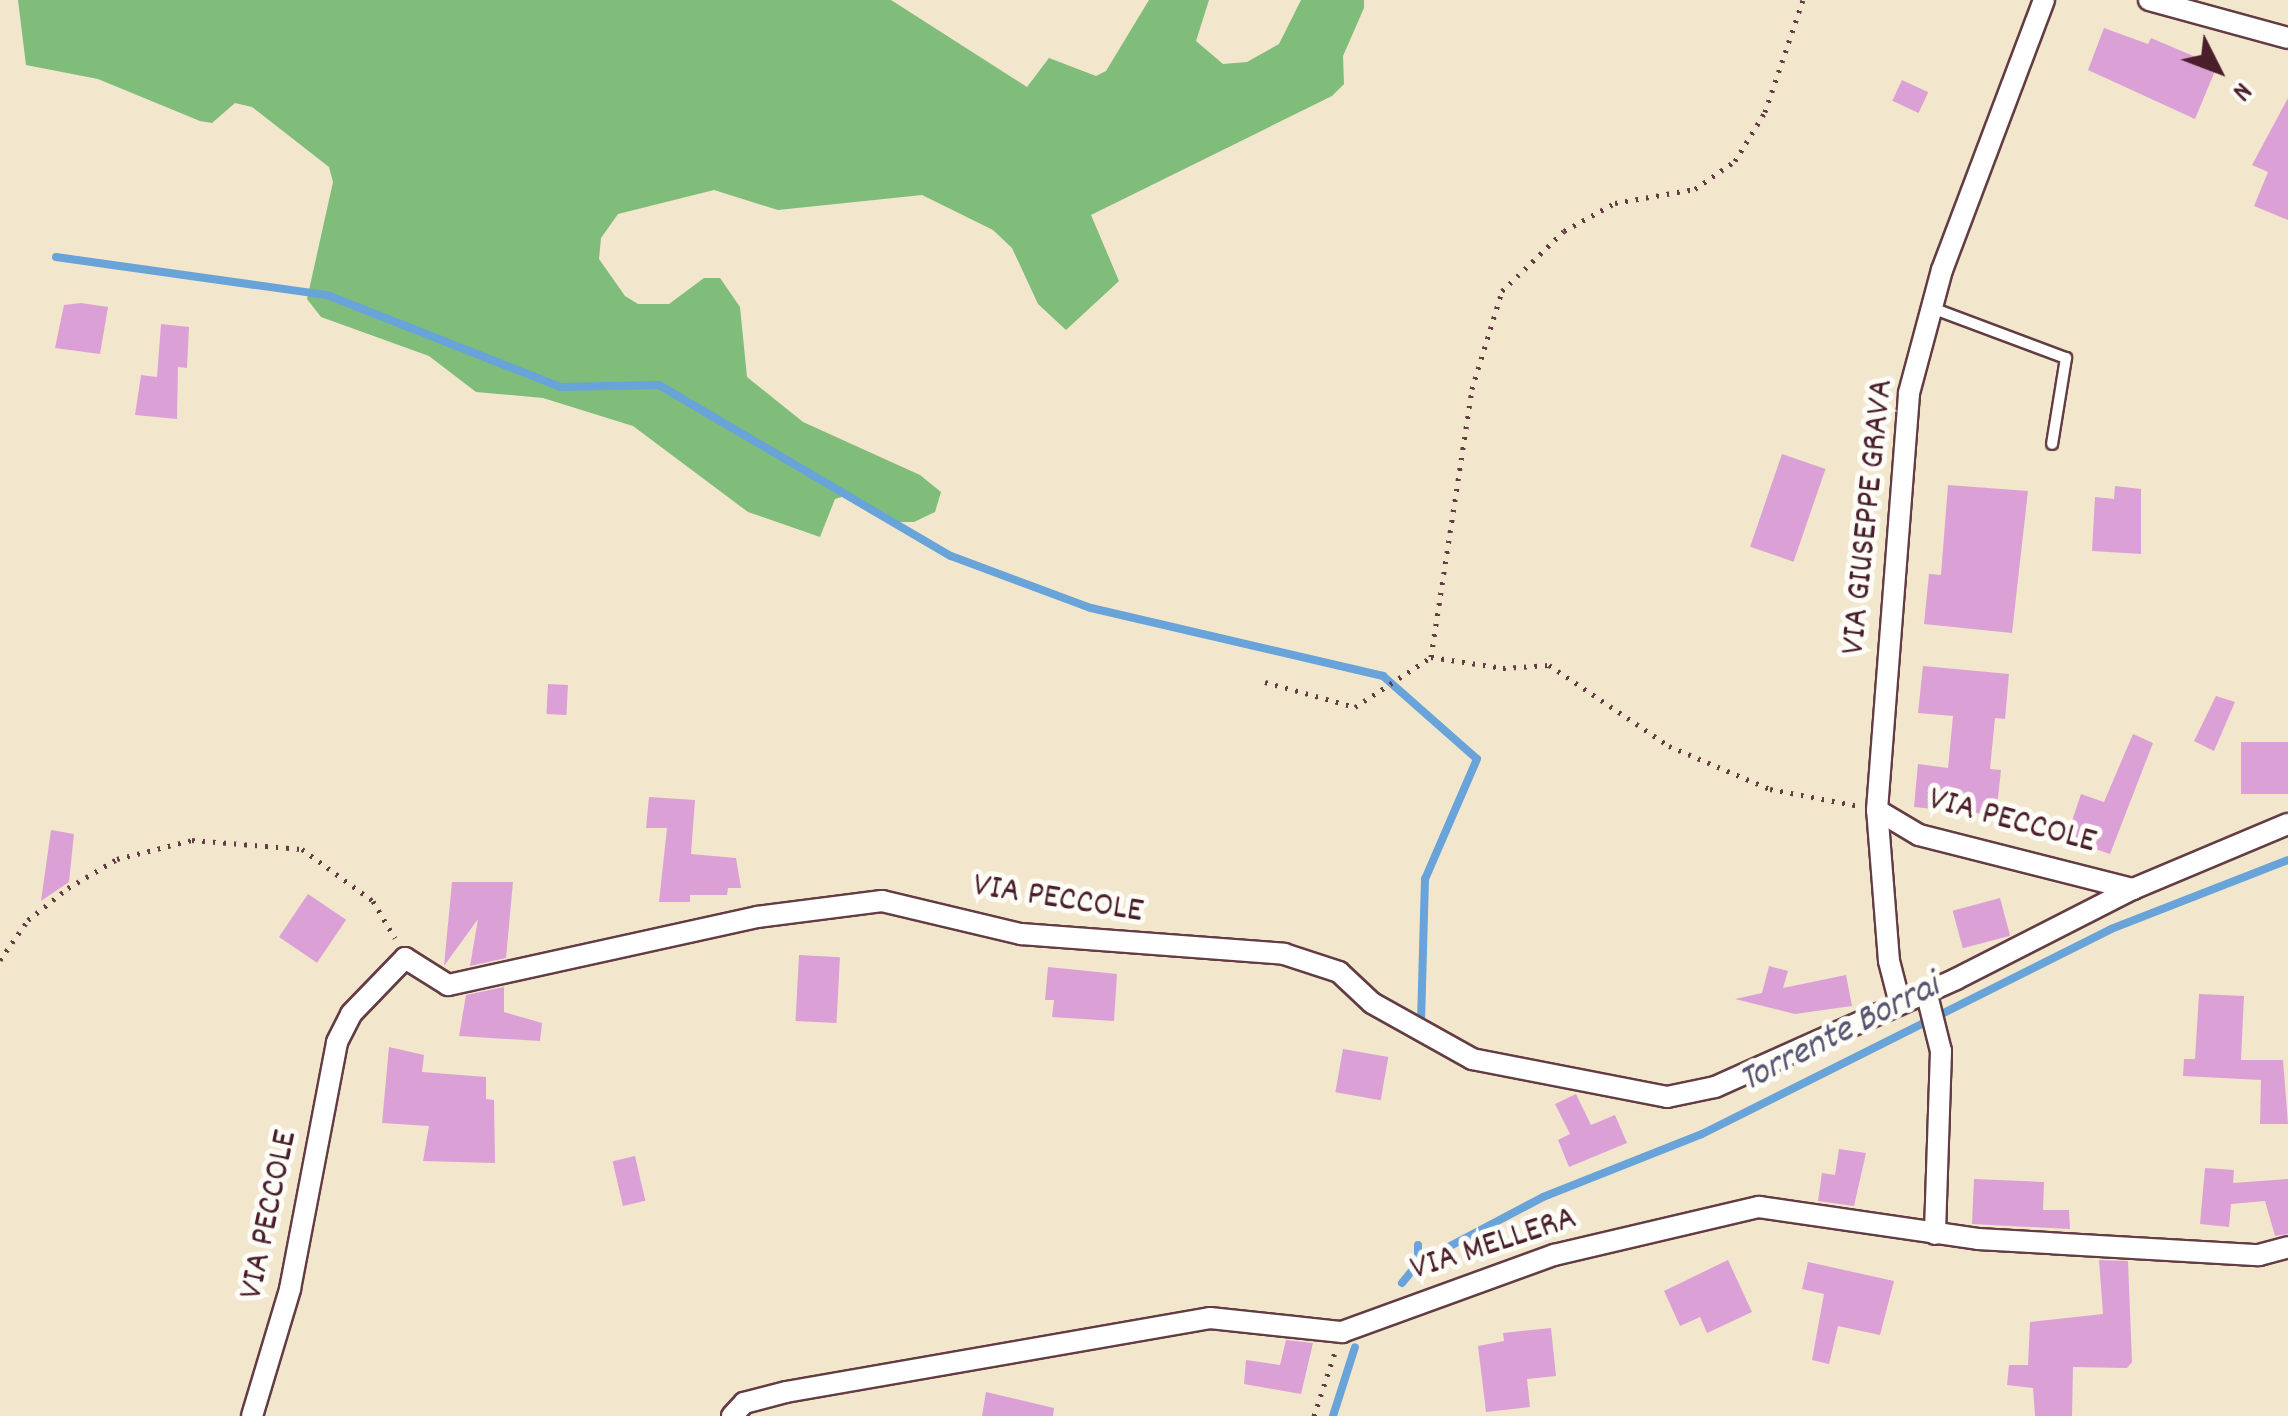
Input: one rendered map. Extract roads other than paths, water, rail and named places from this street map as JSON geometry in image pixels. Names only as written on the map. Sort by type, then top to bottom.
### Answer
[{"type":"street","name":"VIA GIUSEPPE GRAVA","points":[[1899,1000],[1889,961],[1876,810],[1909,393],[1932,308],[2044,0]]},
{"type":"street","points":[[2150,0],[2288,38]]},
{"type":"street","name":"VIA PECCOLE","points":[[1876,810],[1919,836],[2133,889]]},
{"type":"street","name":"VIA PECCOLE","points":[[252,1416],[290,1289],[337,1042],[351,1014],[405,958],[448,985],[757,917],[882,901],[1021,934],[1284,954],[1339,972],[1372,1003],[1472,1059],[1667,1098],[1715,1087],[1899,1000],[1929,1000],[2133,889],[2288,824]]},
{"type":"street","points":[[1929,1000],[1941,1051],[1935,1234]]},
{"type":"street","name":"VIA MELLERA","points":[[732,1416],[744,1403],[786,1392],[1210,1318],[1342,1332],[1554,1254],[1760,1207],[1935,1234],[2259,1255],[2288,1247]]},
{"type":"lane","points":[[1932,308],[2066,358],[2052,444]]},
{"type":"waterway","points":[[56,257],[327,295],[561,387],[659,385],[951,556],[1091,608],[1383,676],[1477,759],[1425,879],[1421,1025]]},
{"type":"waterway","name":"Torrente Borrai","points":[[1418,1263],[1543,1197],[1702,1134],[2111,929],[2288,860]]},
{"type":"waterway","name":"Torrente Borrai","points":[[1402,1283],[1418,1263],[1418,1245]]},
{"type":"waterway","points":[[1333,1416],[1355,1347]]}]
